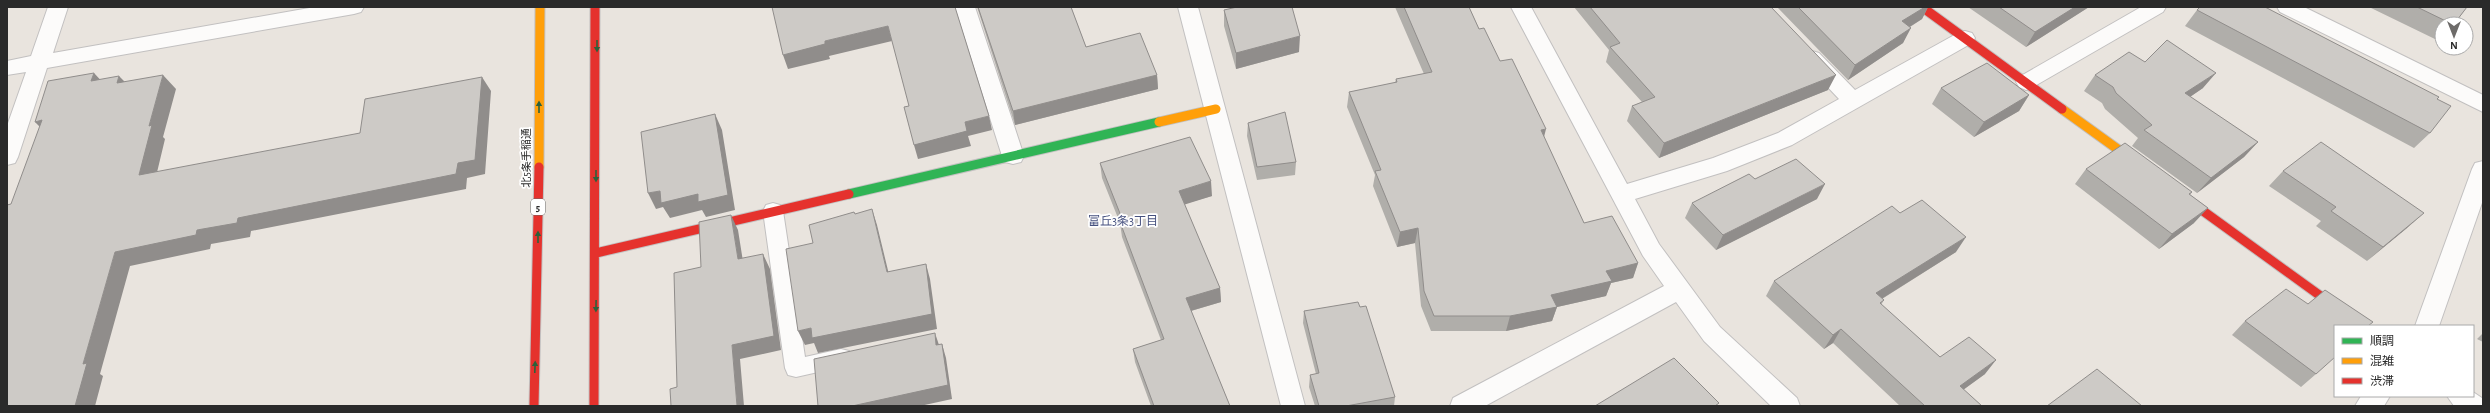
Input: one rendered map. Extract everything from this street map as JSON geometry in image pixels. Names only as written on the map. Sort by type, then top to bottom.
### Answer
[{"type":"main road","name":"北5条手稲通","points":[[534,406],[538,271],[540,7]]},
{"type":"main road","points":[[594,406],[596,252],[595,7]]},
{"type":"main road","points":[[1922,7],[2149,171]]},
{"type":"main road","points":[[596,252],[1216,109]]},
{"type":"main road","points":[[2175,190],[2361,325]]},
{"type":"street","points":[[7,157],[58,7]]},
{"type":"street","points":[[7,68],[354,7]]},
{"type":"street","points":[[965,7],[1013,156]]},
{"type":"street","points":[[1188,7],[1216,109],[1292,406]]},
{"type":"street","points":[[1521,7],[1651,250],[1712,334],[1788,406]]},
{"type":"street","points":[[2026,82],[2156,7]]},
{"type":"street","points":[[2287,7],[2483,104]]},
{"type":"street","points":[[1621,194],[1719,165],[1785,139],[1965,38]]},
{"type":"street","points":[[1800,46],[1853,101]]},
{"type":"street","points":[[2427,325],[2483,169]]},
{"type":"street","points":[[1462,406],[1680,289]]},
{"type":"street","points":[[2367,406],[2377,397]]},
{"type":"street","points":[[2460,397],[2473,406]]},
{"type":"lane","points":[[773,212],[796,368],[858,355]]},
{"type":"building","points":[[772,7],[955,7],[989,116],[965,122],[967,131],[914,145],[904,107],[909,106],[888,26],[825,41],[825,44],[783,55]]},
{"type":"building","points":[[978,7],[1071,7],[1086,47],[1140,33],[1157,75],[1013,111]]},
{"type":"building","points":[[1237,7],[1292,7],[1300,36],[1236,53],[1224,10]]},
{"type":"building","points":[[1404,7],[1469,7],[1479,29],[1484,28],[1500,61],[1512,59],[1546,129],[1541,130],[1584,223],[1612,216],[1638,263],[1606,271],[1612,281],[1551,295],[1557,307],[1510,316],[1434,316],[1424,291],[1418,228],[1400,232],[1375,171],[1381,170],[1349,92],[1397,82],[1396,79],[1432,72]]},
{"type":"building","points":[[1590,7],[1771,7],[1836,75],[1664,143],[1632,106],[1655,97],[1610,47],[1620,43]]},
{"type":"building","points":[[1798,7],[1925,7],[1902,21],[1911,28],[1855,65]]},
{"type":"building","points":[[1999,7],[2075,7],[2035,32]]},
{"type":"building","points":[[2200,7],[2265,7],[2439,97],[2437,99],[2451,106],[2430,133],[2197,10]]},
{"type":"building","points":[[2417,7],[2467,7],[2460,16],[2436,16]]},
{"type":"building","points":[[2167,40],[2216,73],[2185,93],[2258,142],[2211,178],[2144,130],[2152,125],[2116,93],[2113,87],[2095,75],[2129,52],[2145,62]]},
{"type":"building","points":[[1987,63],[2029,95],[1984,122],[1941,88]]},
{"type":"building","points":[[94,73],[91,81],[119,76],[117,83],[163,75],[149,126],[152,125],[139,175],[360,133],[365,99],[482,77],[475,160],[458,163],[456,174],[238,218],[237,223],[197,230],[196,235],[115,252],[83,364],[87,363],[75,406],[7,406],[7,205],[11,204],[42,120],[35,122],[48,81]]},
{"type":"building","points":[[1285,112],[1296,162],[1257,167],[1248,123]]},
{"type":"building","points":[[715,114],[728,195],[698,202],[698,194],[661,203],[660,191],[648,193],[641,132]]},
{"type":"building","points":[[1190,137],[1211,181],[1179,191],[1220,288],[1186,298],[1230,406],[1154,406],[1133,349],[1164,339],[1120,222],[1123,221],[1100,163]]},
{"type":"building","points":[[2321,142],[2424,213],[2383,247],[2331,211],[2336,207],[2283,171]]},
{"type":"building","points":[[2125,143],[2192,192],[2189,194],[2208,208],[2172,234],[2086,169]]},
{"type":"building","points":[[1796,159],[1825,184],[1723,235],[1692,203],[1749,174],[1755,179]]},
{"type":"building","points":[[1922,200],[1966,237],[1876,293],[1884,300],[1880,303],[1940,357],[1969,337],[1996,360],[1960,386],[1982,406],[1925,406],[1841,329],[1833,335],[1774,281],[1892,206],[1900,213]]},
{"type":"building","points":[[872,209],[887,272],[926,264],[932,314],[812,338],[811,328],[798,331],[786,249],[813,243],[809,225],[854,212],[855,214]]},
{"type":"building","points":[[731,215],[738,259],[763,254],[774,336],[732,345],[737,406],[671,406],[670,389],[677,387],[674,273],[701,267],[699,222]]},
{"type":"building","points":[[2286,289],[2308,304],[2325,290],[2373,322],[2369,325],[2334,325],[2334,358],[2316,374],[2245,321]]},
{"type":"building","points":[[1358,302],[1360,307],[1366,306],[1395,397],[1346,406],[1319,406],[1310,375],[1319,373],[1304,311]]},
{"type":"building","points":[[935,333],[936,345],[942,344],[948,385],[852,406],[818,406],[814,359]]},
{"type":"building","points":[[1674,358],[1719,403],[1715,406],[1595,406]]},
{"type":"building","points":[[2097,369],[2142,406],[2047,406]]},
{"type":"traffic: fast","points":[[849,194],[1159,122]]},
{"type":"traffic: slow","points":[[539,167],[540,7]]},
{"type":"traffic: slow","points":[[1159,122],[1216,109]]},
{"type":"traffic: slow","points":[[2062,109],[2141,166]]},
{"type":"traffic: jam","points":[[594,406],[595,7]]},
{"type":"traffic: jam","points":[[1922,7],[2062,109]]},
{"type":"traffic: jam","points":[[534,406],[539,167]]},
{"type":"traffic: jam","points":[[596,253],[849,194]]},
{"type":"traffic: jam","points":[[2181,195],[2361,325]]},
{"type":"district","name":"富丘3条3丁目","points":[[1123,221]]}]
